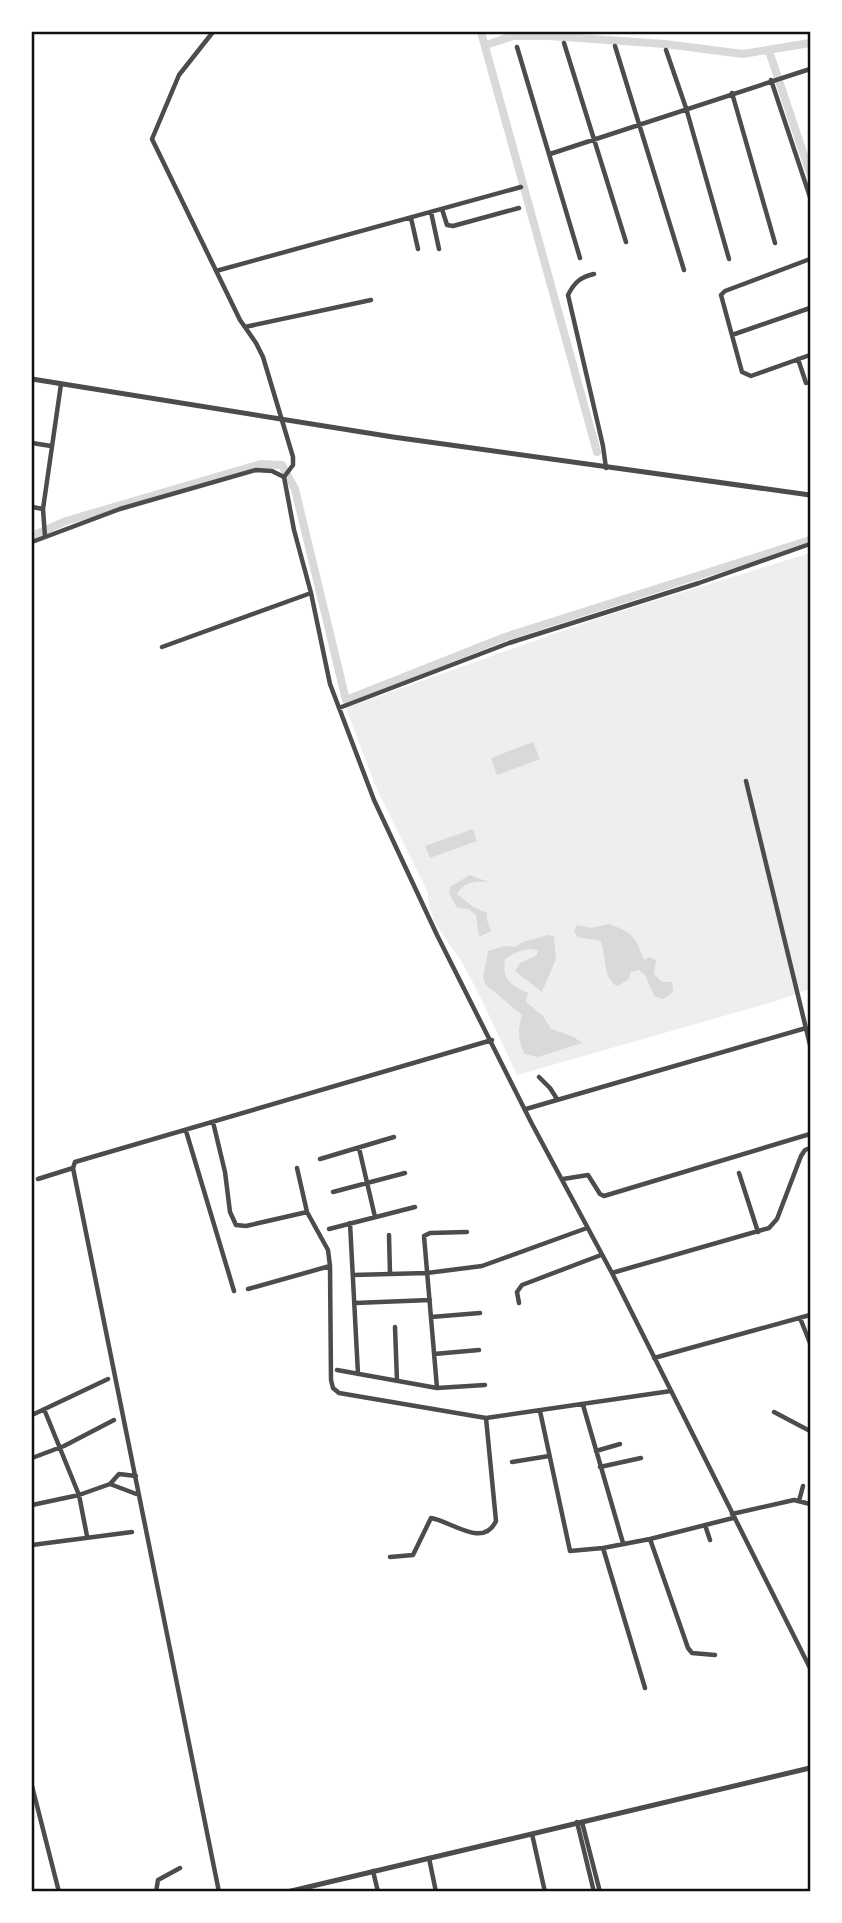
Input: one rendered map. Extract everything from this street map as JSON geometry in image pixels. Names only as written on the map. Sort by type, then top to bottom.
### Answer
[{"type":"street","points":[[213,32],[179,75],[152,139],[216,271],[263,357],[292,452],[293,465],[285,476],[294,530],[311,593],[330,684],[374,800],[437,935],[612,1273],[810,1668]]},
{"type":"street","points":[[564,43],[626,242]]},
{"type":"street","points":[[615,46],[684,270]]},
{"type":"street","points":[[517,47],[580,258]]},
{"type":"street","points":[[666,50],[686,108],[729,258]]},
{"type":"street","points":[[550,154],[810,69]]},
{"type":"street","points":[[773,79],[810,198]]},
{"type":"street","points":[[732,93],[775,243]]},
{"type":"street","points":[[216,271],[521,187]]},
{"type":"street","points":[[442,209],[447,225],[453,226],[519,208]]},
{"type":"street","points":[[430,212],[439,249]]},
{"type":"street","points":[[411,218],[418,249]]},
{"type":"street","points":[[810,259],[724,291],[722,299],[742,372],[746,375],[751,376],[810,355]]},
{"type":"street","points":[[594,274],[581,278],[572,286],[568,295],[606,468]]},
{"type":"street","points":[[245,327],[371,300]]},
{"type":"street","points":[[732,335],[810,308]]},
{"type":"street","points":[[798,359],[806,383]]},
{"type":"street","points":[[32,379],[389,437],[810,495]]},
{"type":"street","points":[[44,534],[43,509],[61,384]]},
{"type":"street","points":[[32,443],[51,446]]},
{"type":"street","points":[[32,542],[44,534],[120,509],[256,470],[272,471],[285,476]]},
{"type":"street","points":[[32,507],[43,509]]},
{"type":"street","points":[[339,708],[509,643],[699,583],[810,544]]},
{"type":"street","points":[[162,647],[311,593]]},
{"type":"street","points":[[746,780],[810,1045]]},
{"type":"street","points":[[526,1109],[806,1028]]},
{"type":"street","points":[[219,1892],[73,1168],[75,1162],[492,1040]]},
{"type":"street","points":[[539,1077],[557,1099]]},
{"type":"street","points":[[213,1122],[225,1172],[230,1212],[236,1225],[246,1227],[307,1212]]},
{"type":"street","points":[[186,1130],[234,1291]]},
{"type":"street","points":[[563,1179],[588,1175],[604,1196],[810,1135]]},
{"type":"street","points":[[320,1159],[394,1137]]},
{"type":"street","points":[[612,1273],[758,1231],[774,1223],[801,1156],[804,1150],[810,1147]]},
{"type":"street","points":[[359,1148],[375,1217]]},
{"type":"street","points":[[38,1179],[73,1168]]},
{"type":"street","points":[[297,1168],[307,1212],[328,1250],[333,1388],[339,1393],[486,1418],[671,1391]]},
{"type":"street","points":[[333,1192],[405,1173]]},
{"type":"street","points":[[739,1173],[758,1231]]},
{"type":"street","points":[[329,1229],[415,1207]]},
{"type":"street","points":[[350,1223],[358,1374]]},
{"type":"street","points":[[353,1275],[427,1273],[482,1266],[587,1228]]},
{"type":"street","points":[[437,1388],[426,1234],[467,1232]]},
{"type":"street","points":[[389,1235],[390,1274]]},
{"type":"street","points":[[519,1303],[517,1292],[522,1285],[601,1255]]},
{"type":"street","points":[[248,1289],[330,1266]]},
{"type":"street","points":[[355,1303],[429,1300]]},
{"type":"street","points":[[431,1317],[480,1313]]},
{"type":"street","points":[[654,1358],[810,1315]]},
{"type":"street","points":[[800,1318],[810,1343]]},
{"type":"street","points":[[395,1327],[397,1381]]},
{"type":"street","points":[[434,1354],[479,1350]]},
{"type":"street","points":[[337,1370],[437,1388],[485,1385]]},
{"type":"street","points":[[32,1415],[108,1379]]},
{"type":"street","points":[[583,1405],[623,1543]]},
{"type":"street","points":[[44,1409],[79,1495],[86,1536]]},
{"type":"street","points":[[540,1411],[569,1550],[572,1552],[650,1539],[781,1502],[800,1501],[810,1504]]},
{"type":"street","points":[[774,1412],[810,1431]]},
{"type":"street","points":[[390,1557],[413,1555],[431,1518],[478,1534],[493,1528],[496,1521],[486,1418]]},
{"type":"street","points":[[32,1458],[114,1420]]},
{"type":"street","points":[[596,1451],[620,1444]]},
{"type":"street","points":[[512,1462],[549,1456]]},
{"type":"street","points":[[600,1467],[641,1458]]},
{"type":"street","points":[[32,1505],[79,1495],[110,1484],[119,1474],[135,1476]]},
{"type":"street","points":[[110,1484],[139,1495]]},
{"type":"street","points":[[800,1501],[803,1486]]},
{"type":"street","points":[[705,1525],[710,1540]]},
{"type":"street","points":[[32,1545],[132,1532]]},
{"type":"street","points":[[650,1539],[688,1648],[692,1653],[715,1655]]},
{"type":"street","points":[[603,1548],[645,1688]]},
{"type":"street","points":[[287,1892],[810,1768]]},
{"type":"street","points":[[32,1786],[59,1892]]},
{"type":"street","points":[[580,1822],[597,1892]]},
{"type":"street","points":[[532,1834],[545,1892]]},
{"type":"street","points":[[429,1857],[436,1892]]},
{"type":"street","points":[[156,1892],[158,1880],[180,1868]]},
{"type":"street","points":[[373,1871],[378,1892]]},
{"type":"shaded area","points":[[810,553],[810,989],[517,1075],[464,966],[435,922],[428,903],[428,893],[376,787],[346,708],[596,619]]},
{"type":"shaded area","points":[[533,742],[540,759],[497,775],[491,758]]},
{"type":"shaded area","points":[[473,829],[477,841],[430,858],[425,846]]},
{"type":"shaded area","points":[[470,875],[488,882],[470,883],[457,894],[473,907],[487,913],[491,931],[479,937],[476,915],[469,909],[457,908],[449,893],[450,887]]},
{"type":"shaded area","points":[[609,924],[632,937],[644,960],[649,957],[656,960],[654,974],[662,982],[672,982],[673,992],[663,999],[654,996],[645,975],[639,970],[631,972],[628,980],[617,986],[612,983],[607,973],[601,941],[577,937],[574,931],[577,925],[591,928]]},
{"type":"shaded area","points":[[548,935],[554,936],[556,959],[542,992],[515,971],[520,963],[537,955],[538,951],[525,950],[505,959],[506,976],[512,984],[528,993],[526,1002],[543,1016],[551,1029],[574,1037],[582,1043],[538,1057],[525,1054],[522,1049],[519,1034],[522,1015],[486,985],[483,978],[488,951],[504,946],[515,947]]},
{"type":"waterway","points":[[481,32],[597,452]]},
{"type":"waterway","points":[[486,45],[513,36],[550,36],[665,44],[743,54],[810,43]]},
{"type":"waterway","points":[[769,51],[810,173]]},
{"type":"waterway","points":[[32,536],[66,521],[261,464],[282,465],[295,489],[346,700],[505,637],[810,540]]}]
